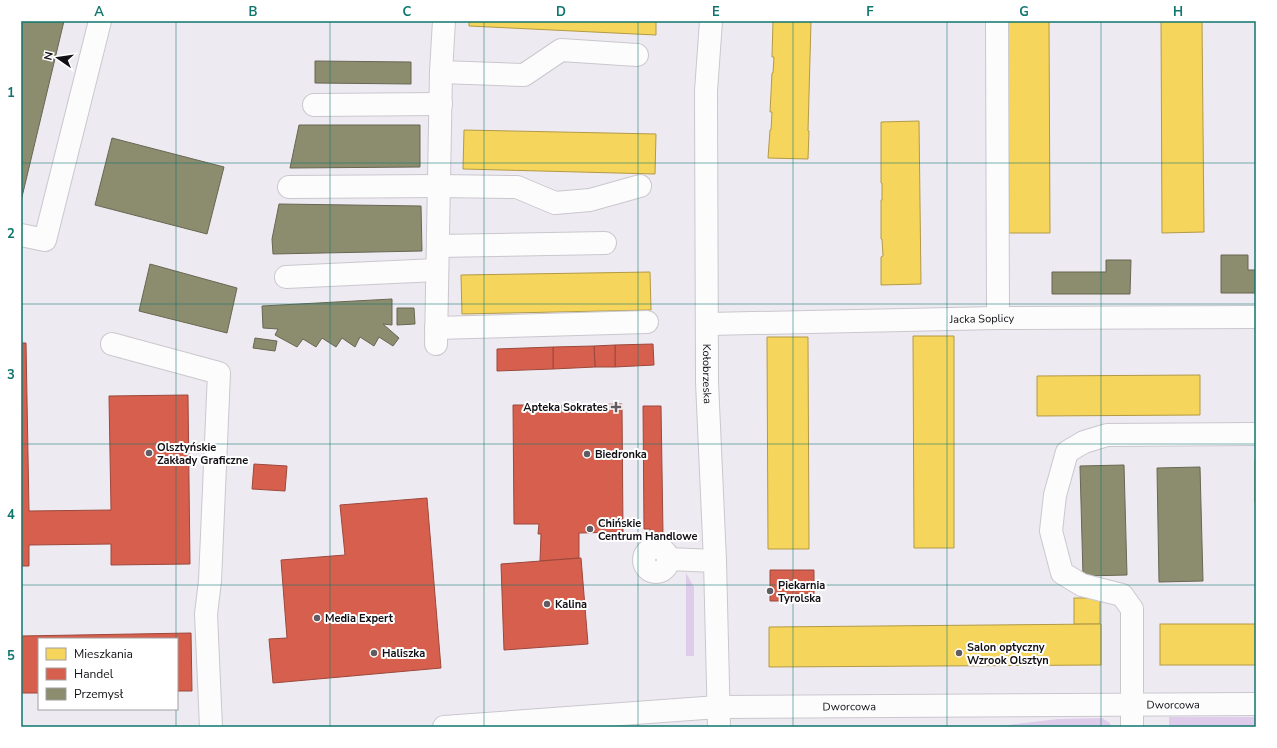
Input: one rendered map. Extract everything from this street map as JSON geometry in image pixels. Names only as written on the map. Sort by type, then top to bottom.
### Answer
[{"type":"street","points":[[21,235],[45,240],[100,21]]},
{"type":"street","points":[[444,21],[440,104],[436,336],[648,322]]},
{"type":"street","name":"Kołobrzeska","points":[[711,21],[706,91],[708,382],[715,561],[718,717]]},
{"type":"street","points":[[997,21],[998,318]]},
{"type":"street","points":[[441,72],[524,75],[561,50],[637,55]]},
{"type":"street","points":[[314,105],[440,104]]},
{"type":"street","points":[[289,187],[516,187],[555,203],[590,200],[640,186]]},
{"type":"street","points":[[438,246],[605,243]]},
{"type":"street","points":[[286,277],[438,270]]},
{"type":"street","name":"Jacka Soplicy","points":[[708,324],[998,318],[1256,317]]},
{"type":"street","points":[[112,344],[220,373],[210,581],[206,614],[211,727]]},
{"type":"street","points":[[1132,727],[1132,608],[1122,595],[1082,585],[1062,573],[1051,531],[1055,495],[1067,452],[1084,442],[1107,435],[1256,434]]},
{"type":"street","points":[[668,559],[715,561]]},
{"type":"street","name":"Dworcowa","points":[[444,727],[718,717],[1132,705],[1256,704]]},
{"type":"shaded area","points":[[686,573],[694,587],[694,656],[686,656]]},
{"type":"shaded area","points":[[1169,717],[1256,717],[1256,727],[1169,727]]},
{"type":"shaded area","points":[[1102,718],[1110,723],[1111,727],[990,727],[1058,719]]},
{"type":"building: Mieszkania","points":[[469,21],[656,21],[656,35],[469,26]]},
{"type":"building: Mieszkania","points":[[773,21],[811,21],[808,159],[768,158],[772,112],[770,112],[774,57],[772,57]]},
{"type":"building: Mieszkania","points":[[1008,21],[1049,21],[1050,233],[1009,233]]},
{"type":"building: Mieszkania","points":[[1161,21],[1202,21],[1204,232],[1162,233]]},
{"type":"building: Mieszkania","points":[[919,121],[921,284],[881,285],[881,257],[883,256],[881,239],[881,122]]},
{"type":"building: Mieszkania","points":[[464,130],[656,134],[655,174],[463,169]]},
{"type":"building: Mieszkania","points":[[650,272],[651,310],[462,314],[461,275]]},
{"type":"building: Mieszkania","points":[[913,336],[954,336],[954,548],[914,548]]},
{"type":"building: Mieszkania","points":[[767,337],[808,337],[809,549],[768,549]]},
{"type":"building: Mieszkania","points":[[1200,375],[1200,415],[1037,416],[1037,376]]},
{"type":"building: Mieszkania","points":[[1255,460],[1256,460],[1255,502]]},
{"type":"building: Mieszkania","points":[[1074,598],[1100,598],[1100,624],[1074,624]]},
{"type":"building: Mieszkania","points":[[1101,624],[1101,665],[769,667],[769,627]]},
{"type":"building: Mieszkania","points":[[1160,624],[1256,624],[1256,665],[1160,665]]},
{"type":"building: Handel","name":"Olsztyńskie Zakłady Graficzne","points":[[21,343],[26,343],[29,511],[111,510],[109,396],[188,395],[190,564],[111,565],[111,544],[29,545],[29,566],[21,566]]},
{"type":"building: Handel","points":[[653,344],[654,365],[615,367],[615,345]]},
{"type":"building: Handel","points":[[615,345],[615,367],[595,367],[594,346]]},
{"type":"building: Handel","points":[[594,346],[595,367],[553,369],[553,347]]},
{"type":"building: Handel","points":[[553,347],[553,369],[497,371],[497,349]]},
{"type":"building: Handel","points":[[622,404],[623,532],[579,533],[579,558],[540,561],[541,534],[538,534],[539,524],[514,524],[513,405],[536,406]]},
{"type":"building: Handel","points":[[643,406],[661,406],[663,534],[650,534],[650,529],[644,529]]},
{"type":"building: Handel","points":[[254,464],[287,466],[285,491],[252,489]]},
{"type":"building: Handel","points":[[427,498],[441,668],[273,683],[269,639],[287,638],[281,560],[345,555],[340,505]]},
{"type":"building: Handel","points":[[581,558],[588,644],[504,650],[501,564]]},
{"type":"building: Handel","points":[[770,570],[814,570],[814,594],[794,594],[794,597],[782,597],[782,601],[770,601]]},
{"type":"building: Handel","points":[[191,633],[192,691],[178,691],[178,638],[38,638],[38,693],[21,693],[21,636]]},
{"type":"building: Przemysł","points":[[21,21],[64,21],[21,201]]},
{"type":"building: Przemysł","points":[[315,61],[411,62],[411,84],[315,83]]},
{"type":"building: Przemysł","points":[[299,125],[420,125],[420,167],[290,168]]},
{"type":"building: Przemysł","points":[[112,138],[224,167],[207,234],[95,205]]},
{"type":"building: Przemysł","points":[[279,204],[421,206],[422,251],[273,254],[272,239]]},
{"type":"building: Przemysł","points":[[1221,255],[1248,255],[1248,270],[1256,270],[1256,293],[1221,293]]},
{"type":"building: Przemysł","points":[[1106,260],[1131,260],[1130,294],[1052,294],[1052,272],[1106,272]]},
{"type":"building: Przemysł","points":[[150,264],[237,288],[227,333],[139,311]]},
{"type":"building: Przemysł","points":[[392,299],[392,325],[383,324],[399,338],[393,346],[379,337],[374,346],[360,337],[355,347],[342,338],[336,347],[322,338],[316,347],[303,339],[297,347],[275,335],[278,329],[263,328],[262,306]]},
{"type":"building: Przemysł","points":[[397,308],[414,308],[415,324],[397,325]]},
{"type":"building: Przemysł","points":[[255,338],[277,341],[275,351],[253,348]]},
{"type":"building: Przemysł","points":[[1124,465],[1127,575],[1083,576],[1080,466]]},
{"type":"building: Przemysł","points":[[1200,467],[1203,581],[1159,582],[1157,468]]},
{"type":"place","name":"Apteka Sokrates","points":[[616,407]]},
{"type":"place","name":"Olsztyńskie Zakłady Graficzne","points":[[149,453]]},
{"type":"place","name":"Biedronka","points":[[587,454]]},
{"type":"place","name":"Chińskie Centrum Handlowe","points":[[590,529]]},
{"type":"place","name":"Piekarnia Tyrolska","points":[[770,591]]},
{"type":"place","name":"Kalina","points":[[547,604]]},
{"type":"place","name":"Media Expert","points":[[317,618]]},
{"type":"place","name":"Haliszka","points":[[374,653]]},
{"type":"place","name":"Salon optyczny Wzrook Olsztyn","points":[[959,653]]}]
